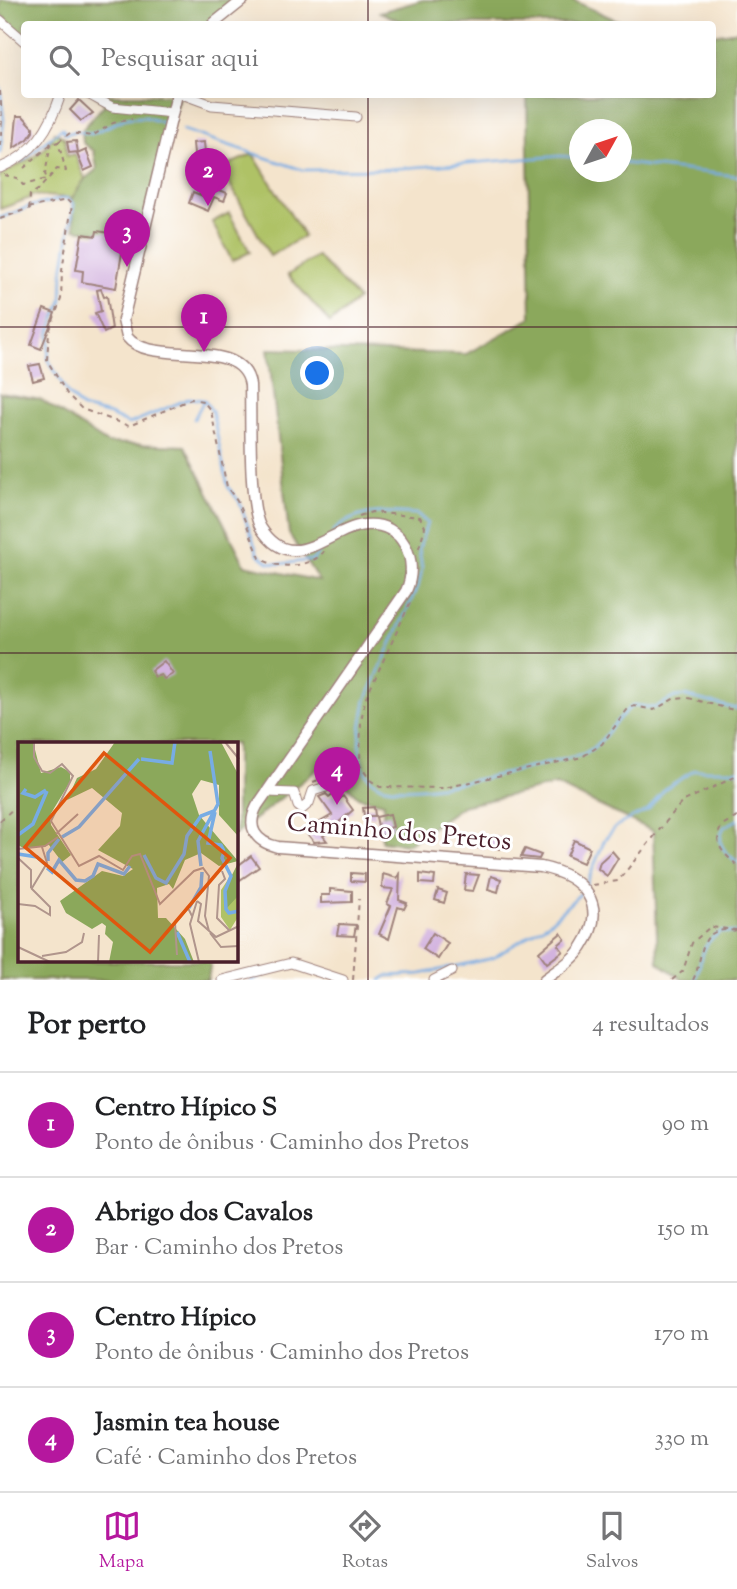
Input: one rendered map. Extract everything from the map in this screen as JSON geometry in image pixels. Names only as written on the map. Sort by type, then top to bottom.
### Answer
[{"type":"main road","points":[[217,21],[243,0]]},
{"type":"main road","name":"Caminho dos Pretos","points":[[179,98],[123,320],[127,337],[143,348],[231,361],[245,372],[250,385],[257,519],[271,539],[289,548],[307,550],[359,526],[378,526],[401,539],[412,563],[411,579],[406,591],[267,792],[251,821],[254,834],[265,844],[541,867],[566,875],[585,888]]},
{"type":"main road","points":[[544,980],[574,956],[586,939],[592,918],[585,888]]},
{"type":"street","points":[[0,20],[21,38]]},
{"type":"street","points":[[0,170],[15,162],[42,139],[51,125],[60,98]]},
{"type":"street","points":[[97,98],[116,107],[173,113]]},
{"type":"street","points":[[192,98],[212,105],[356,117]]},
{"type":"street","points":[[267,792],[294,793],[298,806],[302,809],[309,803],[313,791],[329,786]]},
{"type":"street","points":[[222,980],[291,962],[343,980]]},
{"type":"street","points":[[434,980],[452,971]]},
{"type":"path","points":[[0,91],[0,147]]},
{"type":"path","points":[[24,168],[51,144],[71,133],[92,135],[113,123],[135,118]]},
{"type":"path","points":[[42,139],[51,144]]},
{"type":"path","points":[[29,212],[30,195],[39,190],[57,169],[66,171],[58,142]]},
{"type":"path","points":[[47,179],[45,174],[51,144]]},
{"type":"path","points":[[0,170],[8,178],[17,178],[23,186],[47,179]]},
{"type":"path","points":[[313,791],[313,779],[360,765]]},
{"type":"path","points":[[585,888],[618,881],[682,802],[737,776]]},
{"type":"path","points":[[0,821],[9,816],[18,804]]},
{"type":"path","points":[[737,817],[722,825],[718,840],[720,850],[737,865]]},
{"type":"path","points":[[353,980],[359,899]]},
{"type":"path","points":[[672,980],[683,971],[692,943],[710,927],[737,931]]},
{"type":"path","points":[[693,980],[699,951],[708,938],[720,930],[737,931]]},
{"type":"green space","points":[[0,0],[235,0],[213,21],[21,21],[21,33],[0,14]]},
{"type":"green space","points":[[423,0],[572,0],[618,21],[400,21],[380,12]]},
{"type":"green space","points":[[737,31],[737,980],[683,980],[658,962],[653,831],[556,785],[462,806],[408,844],[381,841],[384,803],[358,797],[325,763],[238,832],[238,742],[18,742],[18,962],[211,962],[208,980],[0,980],[0,393],[41,400],[107,443],[185,446],[245,565],[319,581],[289,534],[268,349],[466,354],[531,318],[527,98],[716,98],[716,34]]},
{"type":"green space","points":[[98,98],[179,98],[139,240],[75,229],[72,198],[85,179],[97,169],[94,151],[83,143],[82,130],[105,104]]},
{"type":"green space","points":[[54,132],[65,138],[67,156],[75,154],[85,179],[72,198],[30,195],[30,198],[0,209],[0,176],[39,153],[51,140]]},
{"type":"green space","points":[[253,154],[304,236],[270,256],[221,168]]},
{"type":"green space","points":[[229,213],[250,252],[232,261],[212,222]]},
{"type":"green space","points":[[317,256],[358,299],[330,323],[288,275]]},
{"type":"building","points":[[79,100],[93,113],[81,121],[70,110]]},
{"type":"building","points":[[17,116],[23,116],[33,127],[33,132],[28,139],[14,148]]},
{"type":"building","points":[[76,141],[78,152],[69,153],[67,142]]},
{"type":"building","points":[[204,142],[207,174],[196,175],[193,143]]},
{"type":"building","points":[[86,150],[93,167],[84,171],[77,154]]},
{"type":"building","points":[[210,186],[227,193],[224,201],[214,197],[208,211],[189,203],[193,192],[205,197]]},
{"type":"building","points":[[97,231],[125,235],[116,288],[82,282],[83,271],[76,270],[82,234],[96,236]]},
{"type":"building","points":[[101,289],[104,297],[107,296],[112,329],[104,333],[95,313],[101,311],[97,290]]},
{"type":"building","points":[[44,309],[55,313],[41,349],[31,345]]},
{"type":"building","points":[[40,364],[44,378],[33,381],[29,366]]},
{"type":"building","points":[[164,661],[173,674],[164,679],[161,675],[155,677],[151,671]]},
{"type":"building","points":[[334,793],[339,800],[343,796],[353,810],[323,836],[327,841],[314,842],[305,831],[332,815],[319,797],[326,794],[329,797]]},
{"type":"building","points":[[374,807],[375,816],[364,816],[363,808]]},
{"type":"building","points":[[390,814],[393,827],[379,830],[376,817]]},
{"type":"building","points":[[486,837],[500,837],[500,849],[491,846],[479,848]]},
{"type":"building","points":[[574,840],[590,848],[583,863],[567,856]]},
{"type":"building","points":[[525,849],[541,855],[539,859],[521,857]]},
{"type":"building","points":[[612,851],[618,858],[607,876],[598,869],[600,862]]},
{"type":"building","points":[[251,856],[259,867],[240,880],[238,866]]},
{"type":"building","points":[[400,872],[399,900],[407,903],[404,909],[398,907],[389,939],[379,934],[391,906],[387,904],[393,889],[382,888],[383,874],[397,878]]},
{"type":"building","points":[[351,873],[365,874],[365,882],[351,881]]},
{"type":"building","points":[[420,874],[435,876],[434,884],[420,883]]},
{"type":"building","points":[[466,874],[479,875],[473,891],[464,890]]},
{"type":"building","points":[[491,876],[501,879],[498,892],[488,889]]},
{"type":"building","points":[[330,889],[352,891],[352,902],[321,903],[321,895],[330,895]]},
{"type":"building","points":[[438,890],[447,893],[444,903],[435,900]]},
{"type":"building","points":[[339,924],[356,925],[354,936],[337,935]]},
{"type":"building","points":[[433,933],[448,943],[438,959],[423,949]]},
{"type":"building","points":[[561,933],[565,939],[558,945],[563,951],[547,963],[539,952]]},
{"type":"waterway","points":[[0,87],[4,120],[0,153]]},
{"type":"waterway","points":[[22,161],[62,128],[66,134],[76,131],[91,134],[126,118],[145,117],[167,124]]},
{"type":"waterway","points":[[183,130],[303,170],[389,169],[569,157]]},
{"type":"waterway","points":[[632,164],[737,176]]},
{"type":"waterway","points":[[0,218],[31,206],[67,198],[74,204],[63,272],[62,300],[50,332],[48,359],[68,394],[82,408],[110,415],[129,424],[190,398],[204,400],[212,411],[228,487],[239,501],[258,554],[268,562],[279,564],[313,560],[318,553]]},
{"type":"waterway","points":[[194,419],[204,400]]},
{"type":"waterway","points":[[332,532],[352,519],[372,513],[417,514],[427,523],[419,549],[422,569],[419,583],[366,700],[360,735],[361,763],[372,781],[379,785],[396,788],[448,785],[581,755],[597,744],[634,705],[654,708],[675,697],[685,696],[737,709]]},
{"type":"waterway","points":[[585,888],[605,839],[618,825],[648,810],[666,788],[695,770],[737,770]]},
{"type":"waterway","points":[[737,820],[724,827],[720,838],[725,851],[737,862]]},
{"type":"waterway","points":[[381,980],[387,976],[421,974],[493,958],[550,922],[581,893]]},
{"type":"waterway","points":[[695,980],[709,942],[721,932],[737,933]]},
{"type":"waterway","points":[[251,980],[275,970]]},
{"type":"place","name":"Abrigo dos Cavalos","points":[[208,206]]},
{"type":"place","name":"Centro Hípico","points":[[127,267]]},
{"type":"place","name":"Centro Hípico S","points":[[204,352]]},
{"type":"place","name":"Jasmin tea house","points":[[337,805]]}]
